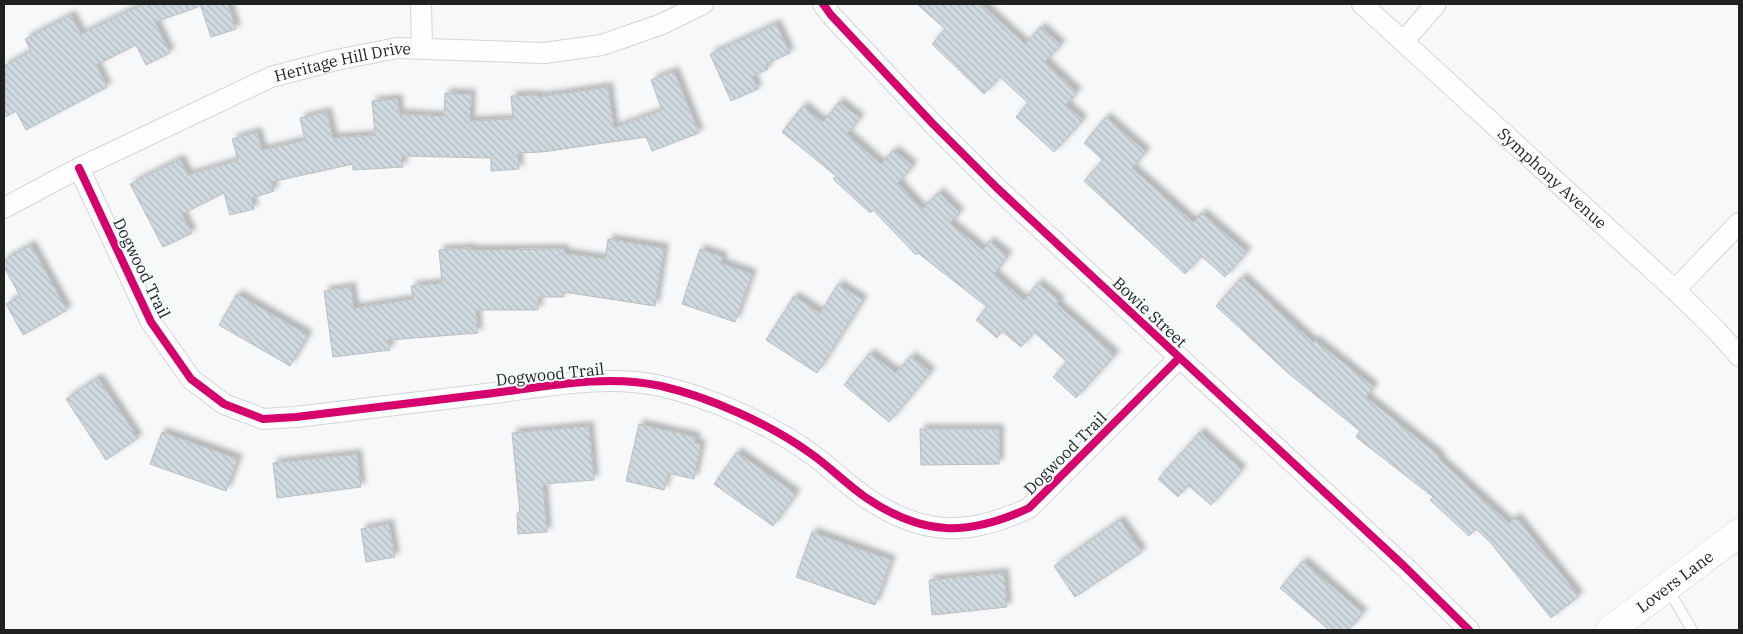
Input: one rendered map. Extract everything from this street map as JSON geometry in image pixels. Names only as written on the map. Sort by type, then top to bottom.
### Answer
[{"type":"street","points":[[421,4],[422,47]]},
{"type":"street","name":"Heritage Hill Drive","points":[[4,208],[79,168],[271,77],[336,60],[397,48],[422,47],[544,53],[602,45],[662,24],[703,4]]},
{"type":"street","name":"Bowie Street","points":[[823,4],[926,117],[997,188],[1404,566],[1469,630]]},
{"type":"street","name":"Symphony Avenue","points":[[1362,4],[1675,290],[1717,330],[1739,356]]},
{"type":"street","points":[[1403,42],[1436,4]]},
{"type":"street","name":"Dogwood Trail","points":[[79,168],[151,322],[191,379],[224,404],[263,419],[296,418],[560,384],[622,381],[661,386],[761,422],[810,452],[863,496],[896,517],[934,527],[962,530],[1000,522],[1029,508],[1179,358]]},
{"type":"street","points":[[1675,290],[1739,223]]},
{"type":"street","name":"Lovers Lane","points":[[1610,630],[1739,533]]},
{"type":"lane","points":[[1667,588],[1692,630]]},
{"type":"building","points":[[143,4],[198,4],[198,7],[155,22],[170,53],[146,65],[136,45],[96,65],[107,87],[26,130],[16,111],[4,118],[4,66],[31,51],[25,39],[71,15],[81,34]]},
{"type":"building","points":[[200,4],[228,4],[236,29],[211,37]]},
{"type":"building","points":[[917,4],[981,4],[1025,44],[1041,27],[1061,45],[1045,62],[1077,92],[1066,105],[1083,120],[1054,152],[1016,117],[1028,103],[1000,77],[984,94],[932,44],[945,29]]},
{"type":"building","points":[[776,24],[790,53],[766,64],[768,69],[752,77],[758,89],[731,101],[710,54]]},
{"type":"building","points":[[674,71],[699,133],[652,151],[646,137],[542,152],[518,153],[519,169],[491,171],[491,158],[402,156],[403,167],[353,170],[353,164],[271,182],[274,191],[251,198],[254,209],[230,215],[224,193],[182,214],[192,233],[163,247],[130,184],[180,159],[188,175],[238,160],[232,139],[257,132],[262,150],[305,140],[300,118],[327,112],[333,138],[375,135],[372,101],[398,99],[399,114],[444,116],[445,93],[471,94],[470,121],[513,119],[511,96],[537,95],[538,97],[608,87],[614,128],[662,110],[651,80]]},
{"type":"building","points":[[839,102],[860,118],[847,134],[881,164],[894,150],[913,166],[898,183],[922,209],[939,192],[960,213],[950,223],[983,250],[989,241],[1008,256],[994,274],[1024,300],[1038,283],[1060,301],[1057,304],[1115,355],[1076,398],[1053,377],[1067,362],[1034,332],[1021,347],[1002,331],[997,338],[976,320],[987,307],[918,253],[916,255],[873,210],[870,213],[833,179],[836,176],[782,132],[803,106],[823,122]]},
{"type":"building","points":[[1106,117],[1146,152],[1132,168],[1193,222],[1202,213],[1247,252],[1225,277],[1201,256],[1185,274],[1084,181],[1103,160],[1084,143]]},
{"type":"building","points":[[608,239],[664,248],[655,306],[564,292],[564,297],[538,297],[538,310],[476,310],[478,333],[388,340],[390,350],[333,357],[324,291],[351,287],[354,308],[413,299],[411,286],[442,283],[439,250],[470,248],[470,250],[564,249],[564,253],[605,259]]},
{"type":"building","points":[[31,245],[67,310],[23,335],[6,304],[20,296],[4,267],[4,260]]},
{"type":"building","points":[[700,249],[723,257],[721,263],[752,274],[735,322],[682,304]]},
{"type":"building","points":[[1242,277],[1313,342],[1315,340],[1374,387],[1366,397],[1441,457],[1439,459],[1509,523],[1516,517],[1579,596],[1551,618],[1490,542],[1476,529],[1469,536],[1430,500],[1433,497],[1356,437],[1360,431],[1288,373],[1216,306]]},
{"type":"building","points":[[838,284],[863,300],[817,373],[766,340],[794,296],[820,313]]},
{"type":"building","points":[[237,294],[308,335],[290,366],[219,325]]},
{"type":"building","points":[[870,353],[896,373],[911,356],[931,372],[889,422],[844,385]]},
{"type":"building","points":[[98,378],[138,438],[106,460],[66,399]]},
{"type":"building","points":[[639,424],[696,437],[694,442],[701,445],[694,479],[668,473],[664,490],[626,481]]},
{"type":"building","points":[[589,426],[594,480],[543,484],[547,532],[518,534],[517,513],[520,513],[512,433]]},
{"type":"building","points":[[920,429],[999,429],[999,464],[921,465]]},
{"type":"building","points":[[162,432],[238,459],[226,491],[150,464]]},
{"type":"building","points":[[1200,432],[1242,470],[1211,505],[1188,485],[1178,497],[1158,479]]},
{"type":"building","points":[[737,452],[796,494],[773,526],[714,484]]},
{"type":"building","points":[[357,454],[361,487],[277,498],[273,463]]},
{"type":"building","points":[[1120,520],[1142,552],[1075,597],[1054,566]]},
{"type":"building","points":[[389,524],[395,557],[366,562],[361,529]]},
{"type":"building","points":[[812,532],[891,560],[875,605],[796,577]]},
{"type":"building","points":[[1303,561],[1363,613],[1348,630],[1329,630],[1280,588]]},
{"type":"building","points":[[1004,573],[1007,607],[932,615],[929,580]]},
{"type":"cycle path","points":[[823,4],[831,15],[933,124],[997,188],[1404,566],[1469,630]]},
{"type":"cycle path","points":[[79,168],[151,322],[191,379],[224,404],[263,419],[296,417],[578,382],[620,381],[661,386],[719,404],[777,432],[824,463],[865,497],[886,510],[926,525],[945,528],[965,528],[985,524],[1029,508],[1179,358]]}]
